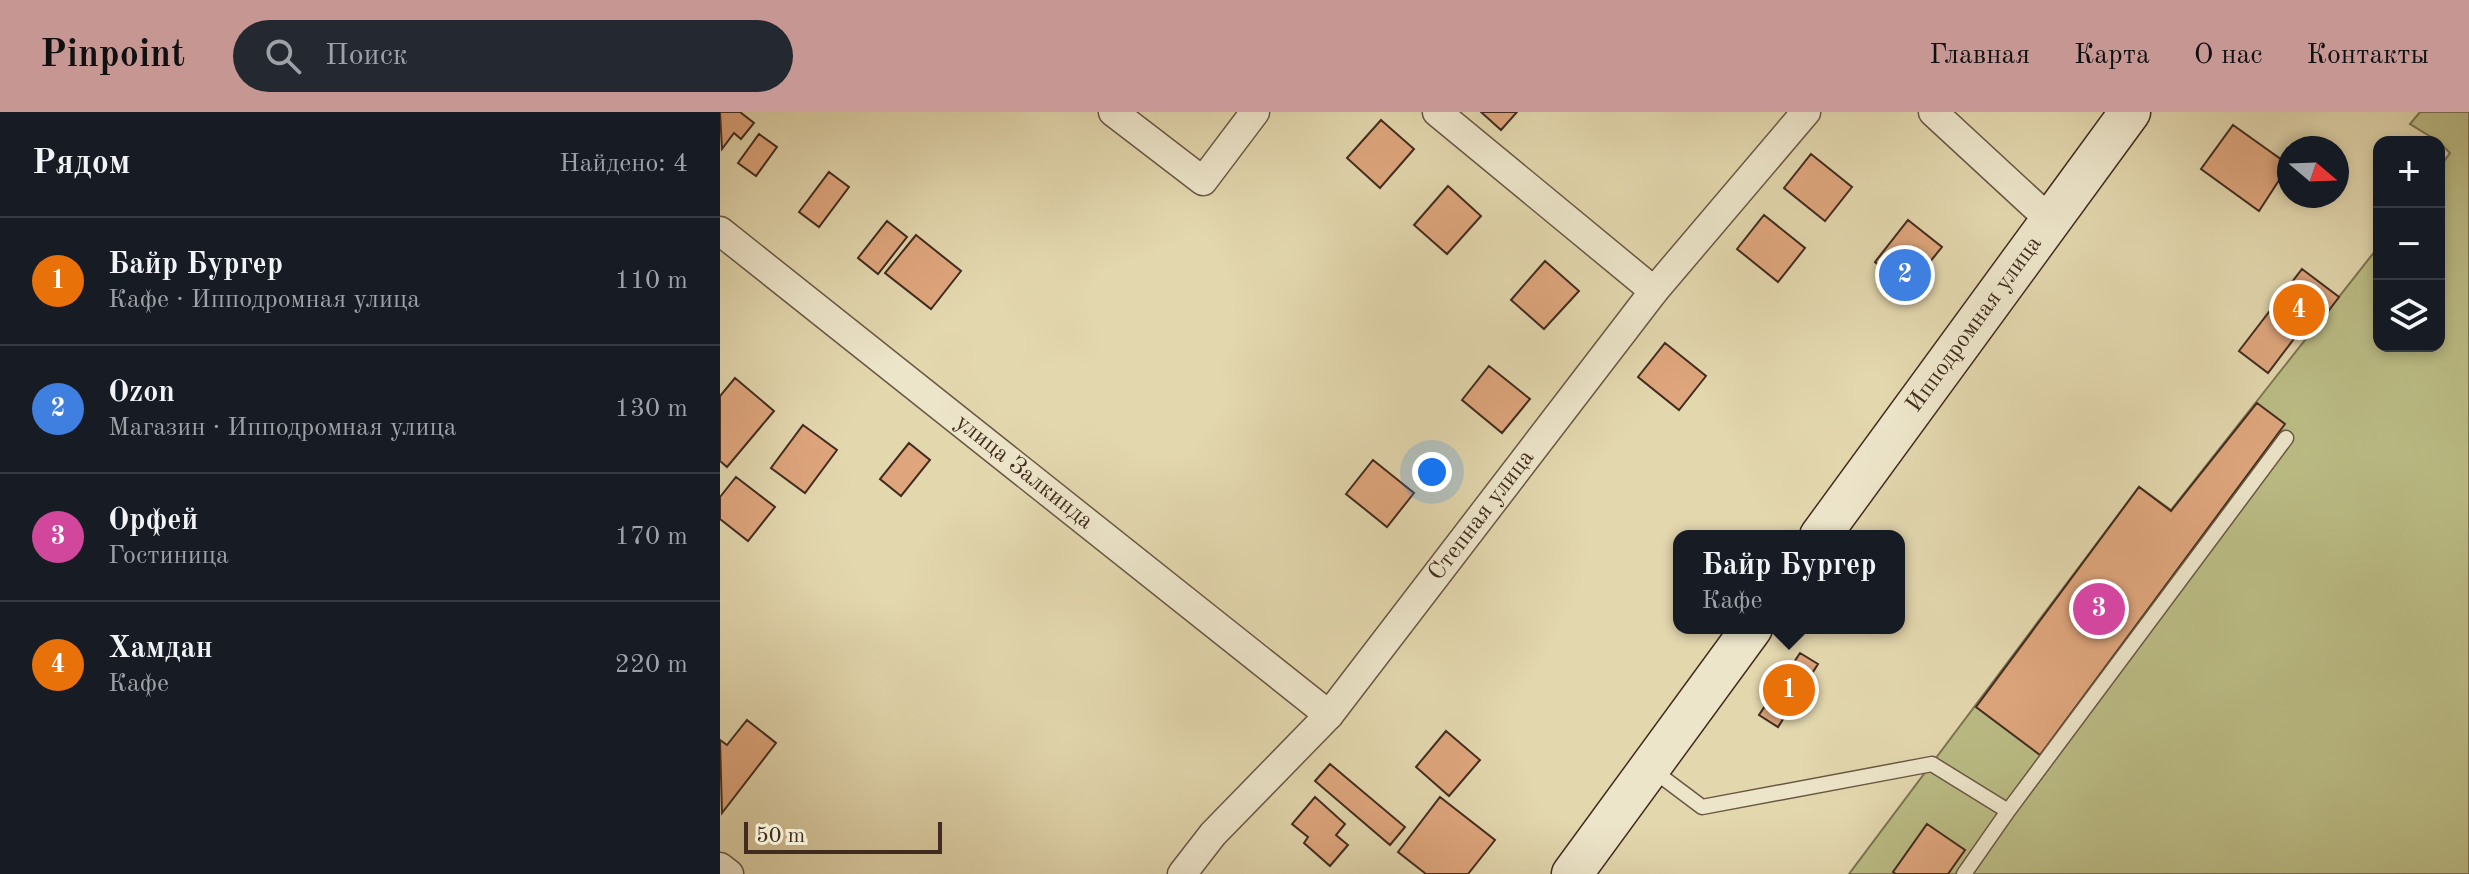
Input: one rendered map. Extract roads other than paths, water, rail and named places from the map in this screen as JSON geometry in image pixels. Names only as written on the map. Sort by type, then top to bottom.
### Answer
[{"type":"main road","name":"Ипподромная улица","points":[[1824,530],[2130,112]]},
{"type":"main road","points":[[1572,874],[1748,634]]},
{"type":"street","points":[[1113,112],[1203,181],[1255,112]]},
{"type":"street","points":[[1437,112],[1654,291]]},
{"type":"street","name":"Степная улица","points":[[1182,874],[1213,834],[1329,715],[1654,291],[1806,112]]},
{"type":"street","points":[[1933,112],[2051,221]]},
{"type":"street","name":"улица Залкинда","points":[[720,231],[1329,715]]},
{"type":"street","points":[[720,867],[729,874]]},
{"type":"lane","points":[[1964,874],[2286,438]]},
{"type":"lane","points":[[1650,768],[1702,807],[1932,764],[2008,811]]},
{"type":"place","name":"Ozon","points":[[1905,275]]},
{"type":"place","name":"Хамдан","points":[[2299,310]]},
{"type":"place","name":"Орфей","points":[[2099,609]]},
{"type":"place","name":"Байр Бургер","points":[[1789,690]]}]
